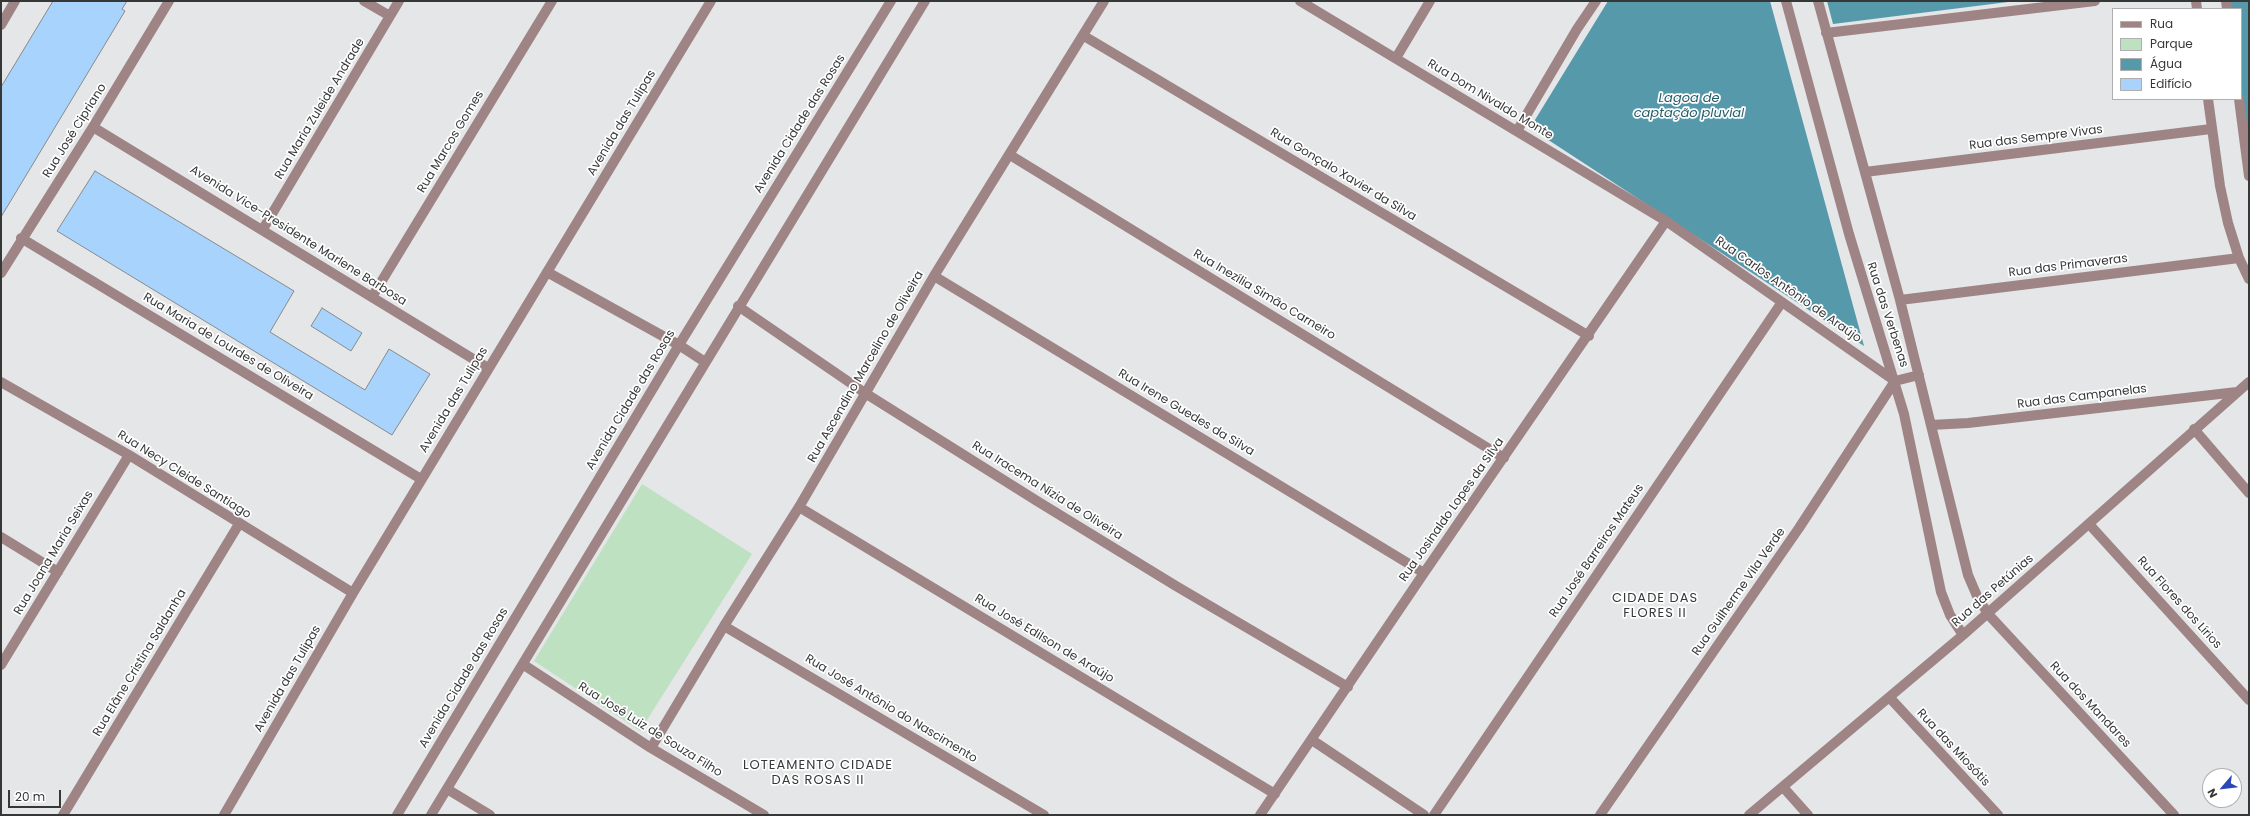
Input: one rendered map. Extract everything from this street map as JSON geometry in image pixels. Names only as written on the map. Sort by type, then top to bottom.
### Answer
[{"type":"street","points":[[1,25],[15,1]]},
{"type":"street","name":"Rua José Cipriano","points":[[1,273],[21,238],[93,127],[169,1]]},
{"type":"street","points":[[364,1],[390,16]]},
{"type":"street","name":"Rua Maria Zuleide Andrade","points":[[264,230],[399,1]]},
{"type":"street","name":"Rua Marcos Gomes","points":[[372,297],[552,1]]},
{"type":"street","name":"Avenida das Tulipas","points":[[224,815],[421,479],[711,1]]},
{"type":"street","name":"Avenida Cidade das Rosas","points":[[397,815],[679,345],[891,1]]},
{"type":"street","points":[[431,815],[524,665],[738,306],[925,1]]},
{"type":"street","name":"Rua Ascendino Marcelino de Oliveira","points":[[651,748],[724,626],[799,507],[934,276],[1084,36],[1104,1]]},
{"type":"street","name":"Rua Dom Nivaldo Monte","points":[[1300,1],[1666,221]]},
{"type":"street","points":[[1396,58],[1430,1]]},
{"type":"street","points":[[1517,131],[1577,29],[1596,1]]},
{"type":"street","name":"Rua das Verbenas","points":[[1786,1],[1848,234],[1895,381],[1904,414],[1941,592],[1950,615],[1963,635]]},
{"type":"street","name":"Rua das Verbenas","points":[[1818,1],[1900,300],[1968,575],[1977,596],[1988,614]]},
{"type":"street","points":[[1826,33],[2060,3],[2095,1]]},
{"type":"street","name":"Rua Gonçalo Xavier da Silva","points":[[1084,36],[1589,336]]},
{"type":"street","points":[[2208,100],[2211,129],[2226,215],[2239,258],[2249,279]]},
{"type":"street","points":[[2239,100],[2249,176]]},
{"type":"street","name":"Avenida Vice-Presidente Marlene Barbosa","points":[[93,127],[488,368]]},
{"type":"street","name":"Rua das Sempre Vivas","points":[[1865,172],[2211,129]]},
{"type":"street","name":"Rua Inezília Simão Carneiro","points":[[1010,155],[1504,458]]},
{"type":"street","name":"Rua Carlos Antônio de Araújo","points":[[1666,221],[1895,381]]},
{"type":"street","name":"Rua Josinaldo Lopes da Silva","points":[[1260,815],[1424,573],[1589,336],[1666,221]]},
{"type":"street","name":"Rua Maria de Lourdes de Oliveira","points":[[21,238],[421,479]]},
{"type":"street","name":"Rua das Primaveras","points":[[1900,300],[2239,258]]},
{"type":"street","points":[[547,272],[679,345],[705,362]]},
{"type":"street","name":"Rua Irene Guedes da Silva","points":[[934,276],[1424,573]]},
{"type":"street","name":"Rua José Barreiros Mateus","points":[[1434,815],[1782,302]]},
{"type":"street","name":"Rua Iracema Nízia de Oliveira","points":[[738,306],[865,393],[1176,586],[1348,687]]},
{"type":"street","points":[[1895,381],[1919,375]]},
{"type":"street","name":"Rua Guilherme Vila Verde","points":[[1600,815],[1799,528],[1895,381]]},
{"type":"street","name":"Rua Necy Cleide Santiago","points":[[1,382],[128,455],[353,593]]},
{"type":"street","name":"Rua das Petúnias","points":[[1749,815],[1890,698],[1988,614],[2194,429],[2249,382]]},
{"type":"street","name":"Rua das Campanelas","points":[[1931,425],[1968,423],[2237,392]]},
{"type":"street","points":[[2194,429],[2249,493]]},
{"type":"street","name":"Rua Joana Maria Seixas","points":[[1,665],[128,455]]},
{"type":"street","name":"Rua José Edilson de Araújo","points":[[799,507],[1275,794]]},
{"type":"street","name":"Rua Elâne Cristina Saldanha","points":[[63,815],[239,524]]},
{"type":"street","name":"Rua Flores dos Lírios","points":[[2089,524],[2249,700]]},
{"type":"street","points":[[1,537],[58,572]]},
{"type":"street","name":"Rua dos Mandares","points":[[1988,614],[2174,815]]},
{"type":"street","name":"Rua José Antônio do Nascimento","points":[[724,626],[1044,815]]},
{"type":"street","name":"Rua José Luiz de Souza Filho","points":[[524,665],[651,748],[764,815]]},
{"type":"street","name":"Rua das Miosótis","points":[[1890,698],[1998,815]]},
{"type":"street","points":[[1312,740],[1424,815]]},
{"type":"street","points":[[1783,787],[1808,815]]},
{"type":"street","points":[[447,789],[490,815]]},
{"type":"green space","points":[[642,484],[752,554],[640,731],[534,661]]},
{"type":"water","name":"Lagoa de captação pluvial","points":[[1608,1],[1770,1],[1864,346],[1530,128]]},
{"type":"water","points":[[1827,1],[2016,1],[1833,24]]},
{"type":"water","points":[[2230,1],[2249,1],[2249,149],[2242,95],[2242,8],[2231,8]]},
{"type":"building","points":[[53,1],[127,1],[122,9],[125,11],[1,217],[1,87]]},
{"type":"building","points":[[95,171],[294,291],[270,332],[365,390],[389,349],[430,374],[392,435],[57,231]]},
{"type":"building","points":[[322,308],[362,333],[351,351],[311,326]]},
{"type":"district","name":"CIDADE DAS FLORES II","points":[[1655,606]]},
{"type":"district","name":"LOTEAMENTO CIDADE DAS ROSAS II","points":[[818,774]]}]
